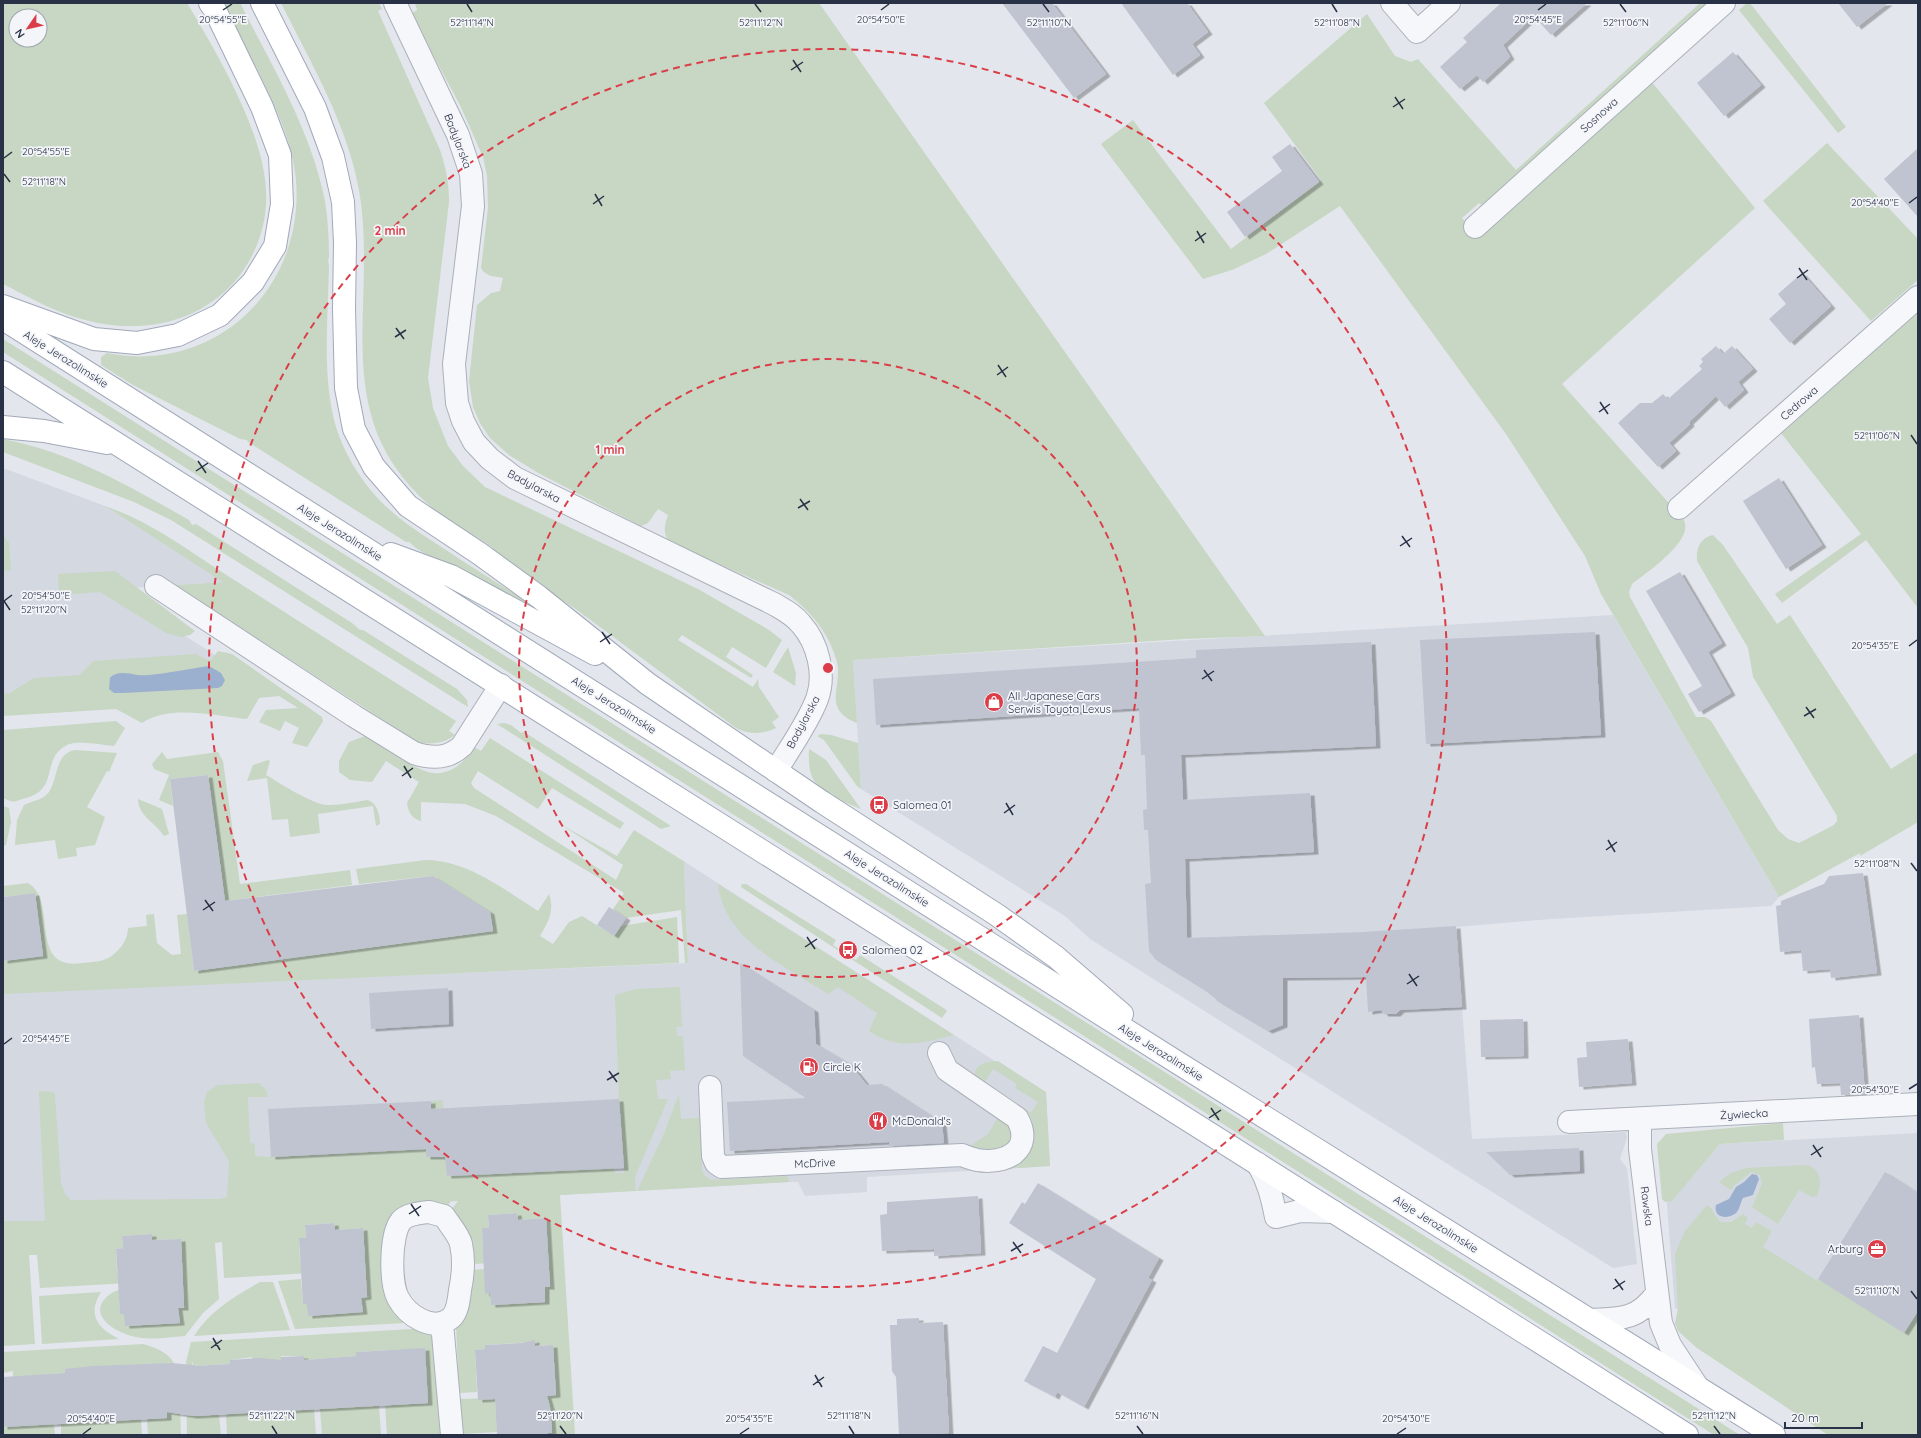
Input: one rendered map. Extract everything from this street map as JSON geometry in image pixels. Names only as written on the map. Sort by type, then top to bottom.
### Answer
[{"type":"main road","points":[[3,306],[94,339],[137,343],[178,335],[220,315],[253,282],[275,246],[282,204],[280,155],[262,107],[216,10],[210,3]]},
{"type":"main road","points":[[262,3],[315,108],[333,157],[343,202],[345,243],[344,309],[346,388],[354,429],[374,467],[408,506],[480,554],[539,597],[648,684],[776,771],[998,915],[1056,957],[1175,1061]]},
{"type":"main road","name":"Aleje Jerozolimskie","points":[[3,319],[1175,1061],[1774,1435]]},
{"type":"main road","points":[[3,372],[1334,1212],[1675,1432]]},
{"type":"main road","points":[[3,427],[44,431],[120,445]]},
{"type":"main road","points":[[352,540],[451,576],[648,684]]},
{"type":"street","name":"Badylarska","points":[[395,3],[458,135],[471,174],[472,206],[454,364],[457,403],[469,434],[490,460],[520,481],[774,604],[788,612],[802,625],[817,653],[820,672],[819,689],[815,704],[776,771]]},
{"type":"street","points":[[1392,3],[1417,32],[1449,3]]},
{"type":"street","name":"Sosnowa","points":[[1475,227],[1724,3]]},
{"type":"street","name":"Cedrowa","points":[[1679,508],[1918,297]]},
{"type":"street","points":[[156,586],[414,754],[426,757],[443,757],[456,752],[462,746],[501,685]]},
{"type":"street","name":"McDrive","points":[[710,1087],[713,1156],[716,1163],[722,1167],[962,1155],[977,1160],[992,1160],[1003,1158],[1014,1153],[1020,1148],[1024,1137],[1023,1128],[1017,1118],[948,1070],[940,1053]]},
{"type":"street","name":"Żywiecka","points":[[1569,1122],[1918,1104]]},
{"type":"street","name":"Rawska","points":[[1640,1119],[1640,1149],[1661,1323],[1670,1345],[1697,1386]]},
{"type":"street","points":[[1258,1164],[1267,1179],[1272,1193],[1276,1217],[1300,1210],[1334,1212]]},
{"type":"street","points":[[429,1212],[444,1216],[461,1244],[462,1278],[458,1304],[452,1318],[442,1323],[424,1322],[409,1313],[397,1297],[393,1272],[394,1232],[402,1220],[414,1214],[429,1212]]},
{"type":"street","points":[[1590,1320],[1622,1318],[1633,1315],[1650,1303],[1657,1293]]},
{"type":"street","points":[[442,1323],[452,1435]]},
{"type":"shaded area","points":[[3,468],[105,506],[224,582],[112,589],[279,696],[3,713]]},
{"type":"shaded area","points":[[1613,615],[1779,897],[1771,906],[1551,919],[1456,927],[1472,1139],[1626,1132],[1627,1138],[1620,1159],[1627,1168],[1637,1264],[1613,1268],[1090,939],[1065,916],[861,789],[853,660]]},
{"type":"shaded area","points":[[685,862],[1046,1094],[1050,1166],[867,1177],[867,1192],[805,1196],[798,1182],[789,1182],[3,1227],[3,993],[688,963]]},
{"type":"shaded area","points":[[1918,1133],[1918,1435],[1675,1308],[1665,1179],[1692,1177],[1720,1144]]},
{"type":"green space","points":[[3,3],[187,3],[225,69],[248,119],[257,144],[263,168],[266,203],[263,227],[255,250],[236,280],[218,297],[199,310],[178,319],[156,324],[133,326],[109,325],[63,313],[3,284]]},
{"type":"green space","points":[[222,3],[240,3],[289,99],[319,175],[325,201],[329,237],[327,357],[329,393],[335,425],[346,453],[362,479],[381,501],[399,518],[461,560],[548,615],[471,584],[409,542],[406,542],[247,440],[240,439],[133,385],[101,365],[101,357],[107,353],[146,356],[183,350],[217,336],[245,315],[269,288],[285,256],[295,219],[296,180],[291,151],[287,136],[269,94],[240,34]]},
{"type":"green space","points":[[281,3],[379,3],[382,9],[378,11],[440,150],[447,176],[449,202],[428,378],[433,408],[448,446],[463,466],[485,487],[698,589],[769,630],[782,640],[766,668],[732,647],[726,657],[753,675],[751,678],[682,635],[678,640],[753,687],[758,679],[759,687],[779,717],[772,722],[776,728],[766,732],[751,733],[736,728],[577,610],[494,555],[493,548],[436,511],[398,471],[379,437],[368,401],[363,363],[364,245],[361,203],[356,177],[349,151],[330,100]]},
{"type":"green space","points":[[415,3],[819,3],[1265,636],[1184,639],[853,660],[857,723],[846,717],[836,704],[838,671],[834,652],[819,624],[789,595],[669,542],[665,529],[668,515],[658,509],[648,523],[641,526],[540,474],[509,455],[490,438],[480,423],[473,407],[469,381],[477,305],[491,293],[500,291],[503,278],[488,275],[481,268],[488,208],[487,176],[483,157],[460,105],[411,14],[417,10]]},
{"type":"green space","points":[[1700,3],[1710,3],[1484,207],[1479,203],[1462,218],[1478,236],[1651,81],[1755,208],[1562,384],[1684,520],[1685,528],[1682,537],[1676,546],[1658,564],[1632,584],[1629,592],[1630,597],[1696,717],[1705,717],[1711,721],[1778,830],[1788,839],[1799,843],[1834,825],[1837,821],[1837,816],[1753,677],[1748,648],[1697,561],[1698,548],[1705,538],[1713,535],[1723,545],[1777,624],[1790,615],[1891,769],[1918,752],[1918,822],[1860,856],[1860,853],[1779,897],[1601,594],[1585,556],[1506,434],[1340,206],[1266,254],[1232,270],[1203,279],[1101,144],[1133,120],[1231,249],[1321,180],[1264,103],[1367,14],[1395,56],[1411,62],[1418,59],[1516,170]]},
{"type":"green space","points":[[1747,3],[1750,3],[1846,127],[1838,133],[1739,10]]},
{"type":"green space","points":[[1827,143],[1918,239],[1918,280],[1871,321],[1763,201]]},
{"type":"green space","points":[[1918,311],[1918,608],[1866,540],[1782,603],[1775,594],[1861,534],[1781,433]]},
{"type":"green space","points":[[3,339],[1740,1435],[1714,1435],[3,352]]},
{"type":"green space","points":[[3,439],[52,452],[76,461],[144,495],[189,520],[192,525],[196,524],[352,623],[360,630],[363,630],[457,689],[467,700],[468,707],[171,520],[134,502],[3,452]]},
{"type":"green space","points":[[105,506],[157,530],[456,721],[449,731],[455,735],[438,743],[419,743],[175,585],[223,582]]},
{"type":"green space","points":[[3,535],[9,543],[11,570],[3,571]]},
{"type":"green space","points":[[115,571],[195,631],[190,635],[181,637],[166,633],[100,592],[59,595],[58,574]]},
{"type":"green space","points":[[788,647],[796,673],[795,686],[773,672]]},
{"type":"green space","points":[[218,651],[232,654],[322,717],[323,721],[307,747],[292,743],[299,728],[285,721],[280,731],[259,722],[266,710],[298,708],[279,696],[259,698],[247,719],[207,714],[179,713],[153,717],[142,723],[116,709],[3,716],[3,694],[10,693],[34,678],[80,675],[93,661],[196,654],[207,660],[211,660]]},
{"type":"green space","points":[[116,721],[125,728],[114,746],[83,743],[67,745],[59,751],[54,758],[47,781],[43,788],[36,794],[15,801],[10,801],[3,798],[3,730]]},
{"type":"green space","points":[[504,723],[511,725],[521,733],[524,732],[671,826],[661,829],[497,724]]},
{"type":"green space","points":[[821,734],[831,735],[858,743],[861,789],[857,786],[824,740],[817,736]]},
{"type":"green space","points":[[365,736],[389,752],[418,768],[434,773],[446,772],[457,766],[467,757],[474,747],[481,751],[490,738],[624,823],[620,829],[552,788],[538,809],[478,771],[471,783],[474,788],[616,880],[623,865],[560,824],[617,856],[634,830],[685,862],[688,963],[685,963],[681,910],[626,918],[613,909],[624,893],[496,816],[465,804],[421,802],[421,821],[415,819],[408,809],[407,803],[419,782],[386,761],[372,782],[350,780],[339,772],[339,761],[349,742]]},
{"type":"green space","points":[[809,749],[826,760],[861,809],[835,798],[834,795],[816,783],[810,772]]},
{"type":"green space","points":[[76,750],[117,753],[109,772],[107,771],[87,807],[105,817],[95,845],[76,848],[77,856],[58,859],[55,840],[15,845],[17,820],[24,805],[40,799],[49,792],[58,767],[64,756],[69,752]]},
{"type":"green space","points":[[162,752],[167,759],[218,752],[223,761],[240,884],[350,870],[352,885],[225,901],[208,775],[170,779],[173,806],[159,800],[169,775],[154,769],[152,764]]},
{"type":"green space","points":[[268,760],[270,761],[266,775],[293,791],[321,804],[331,805],[367,800],[370,801],[376,806],[380,824],[376,826],[373,806],[318,814],[320,833],[290,837],[288,819],[272,820],[267,778],[247,781],[253,765]]},
{"type":"green space","points":[[138,799],[162,809],[169,834],[164,836],[161,831],[144,815]]},
{"type":"green space","points":[[3,806],[9,808],[11,822],[6,845],[3,846]]},
{"type":"green space","points":[[426,860],[457,865],[471,871],[499,885],[538,911],[549,894],[551,900],[550,916],[540,936],[553,944],[569,922],[582,916],[614,936],[621,926],[677,917],[679,963],[3,994],[3,961],[43,956],[35,893],[3,897],[3,886],[28,883],[37,892],[42,904],[49,946],[55,956],[65,963],[99,961],[111,957],[122,946],[126,939],[128,928],[147,926],[146,915],[154,914],[157,943],[172,955],[181,954],[177,915],[187,914],[194,971],[493,931],[490,912],[433,876],[359,884],[356,869]]},
{"type":"green space","points":[[718,884],[954,1035],[931,1041],[910,1044],[891,1041],[869,1031],[877,1013],[838,987],[828,994],[776,962],[744,936],[732,921],[723,904]]},
{"type":"green space","points":[[742,884],[746,884],[836,940],[833,945],[856,960],[860,955],[947,1011],[942,1018],[741,887]]},
{"type":"green space","points":[[680,987],[682,1027],[676,1027],[677,1036],[683,1036],[685,1070],[670,1071],[671,1079],[656,1080],[658,1099],[668,1099],[635,1177],[636,1191],[560,1195],[575,1435],[548,1435],[548,1433],[552,1433],[551,1411],[546,1410],[545,1396],[556,1395],[553,1345],[535,1346],[535,1340],[534,1342],[485,1345],[485,1349],[475,1350],[477,1392],[459,1393],[456,1326],[472,1270],[484,1269],[486,1293],[492,1293],[493,1303],[491,1305],[545,1302],[543,1300],[542,1287],[552,1286],[550,1285],[546,1218],[518,1220],[517,1213],[488,1215],[489,1228],[482,1228],[483,1251],[493,1263],[472,1264],[449,1213],[458,1201],[451,1201],[445,1210],[388,1225],[385,1231],[381,1254],[382,1277],[388,1292],[407,1320],[405,1323],[295,1329],[278,1281],[301,1279],[303,1304],[310,1303],[308,1316],[362,1312],[359,1298],[369,1297],[367,1295],[365,1264],[361,1255],[365,1255],[363,1228],[335,1230],[334,1223],[305,1225],[306,1238],[299,1238],[300,1261],[310,1273],[224,1278],[222,1242],[215,1243],[219,1299],[203,1313],[185,1336],[152,1338],[138,1337],[120,1332],[103,1319],[100,1308],[106,1297],[119,1290],[120,1314],[127,1314],[125,1326],[180,1323],[177,1308],[187,1307],[184,1306],[181,1239],[152,1240],[152,1234],[122,1236],[123,1248],[116,1249],[117,1272],[128,1283],[40,1288],[37,1255],[29,1255],[35,1344],[3,1346],[3,1221],[45,1221],[39,1091],[53,1092],[55,1095],[61,1183],[65,1194],[71,1200],[220,1199],[227,1197],[229,1161],[206,1123],[204,1103],[207,1092],[218,1085],[259,1083],[266,1090],[268,1097],[248,1097],[250,1143],[255,1144],[255,1156],[271,1157],[426,1149],[426,1157],[433,1157],[431,1101],[443,1100],[447,1176],[614,1168],[615,1173],[624,1173],[619,1099],[615,995],[636,989]]},
{"type":"green space","points":[[998,1061],[1046,1092],[1050,1166],[973,1171],[972,1168],[1032,1144],[1033,1126],[1026,1109],[1031,1113],[1038,1102],[1015,1088],[1017,1084],[993,1069],[983,1085],[975,1077],[976,1069],[979,1066],[985,1063]]},
{"type":"green space","points":[[679,1094],[681,1119],[700,1118],[702,1170],[705,1176],[711,1180],[787,1176],[789,1182],[637,1191],[663,1136]]},
{"type":"green space","points":[[1002,1115],[1017,1135],[1005,1149],[977,1152],[972,1148],[973,1144],[988,1134],[999,1116]]},
{"type":"green space","points":[[1783,1123],[1784,1140],[1720,1144],[1672,1201],[1665,1202],[1662,1199],[1657,1144],[1666,1134]]},
{"type":"green space","points":[[1807,1165],[1816,1171],[1820,1178],[1820,1187],[1817,1196],[1812,1197],[1799,1190],[1778,1224],[1752,1207],[1762,1184],[1760,1175],[1751,1172],[1731,1190],[1719,1182],[1731,1173],[1746,1168]]},
{"type":"green space","points":[[1707,1205],[1721,1222],[1731,1222],[1743,1214],[1748,1218],[1745,1224],[1752,1228],[1756,1222],[1772,1231],[1763,1247],[1816,1280],[1818,1279],[1904,1333],[1918,1311],[1918,1435],[1828,1435],[1697,1348],[1678,1331],[1675,1323],[1678,1309],[1675,1254],[1685,1231]]},
{"type":"green space","points":[[260,1282],[273,1282],[290,1330],[194,1336],[215,1311]]},
{"type":"green space","points":[[101,1292],[95,1308],[96,1320],[111,1335],[119,1339],[42,1344],[39,1296]]},
{"type":"green space","points":[[429,1328],[432,1330],[444,1434],[387,1435],[385,1405],[428,1403],[423,1348],[423,1353],[400,1354],[398,1349],[398,1354],[388,1350],[356,1352],[356,1356],[304,1360],[304,1356],[281,1356],[281,1362],[254,1363],[252,1357],[231,1360],[230,1364],[194,1366],[192,1361],[195,1416],[219,1415],[221,1435],[187,1435],[186,1362],[191,1342]]},
{"type":"green space","points":[[143,1344],[156,1348],[164,1353],[171,1359],[177,1369],[180,1398],[181,1435],[148,1435],[147,1419],[167,1418],[167,1407],[172,1406],[169,1362],[168,1367],[118,1365],[117,1370],[65,1369],[65,1373],[13,1377],[13,1371],[3,1373],[3,1352]]},
{"type":"green space","points":[[495,1398],[497,1432],[461,1434],[459,1399]]},
{"type":"green space","points":[[379,1405],[381,1435],[322,1435],[320,1409]]},
{"type":"green space","points":[[314,1409],[316,1435],[227,1435],[226,1414]]},
{"type":"green space","points":[[141,1419],[142,1435],[61,1435],[61,1424]]},
{"type":"green space","points":[[54,1424],[55,1435],[3,1435],[3,1427]]},
{"type":"water","points":[[209,666],[221,673],[225,680],[222,686],[218,688],[123,693],[114,693],[109,689],[110,678],[119,673],[152,675]]},
{"type":"water","points":[[1752,1174],[1757,1175],[1759,1179],[1753,1195],[1743,1198],[1736,1213],[1729,1217],[1719,1215],[1717,1213],[1716,1205],[1729,1199],[1736,1187]]},
{"type":"building","points":[[1002,3],[1052,3],[1106,74],[1074,98]]},
{"type":"building","points":[[1121,3],[1187,3],[1208,32],[1192,44],[1200,55],[1173,75]]},
{"type":"building","points":[[1501,3],[1587,3],[1551,35],[1534,16],[1503,45],[1510,57],[1483,82],[1477,75],[1460,89],[1440,67],[1467,42],[1463,38]]},
{"type":"building","points":[[1838,3],[1888,3],[1857,27]]},
{"type":"building","points":[[1733,52],[1761,85],[1724,116],[1697,83]]},
{"type":"building","points":[[1290,144],[1319,182],[1245,237],[1227,212],[1282,171],[1272,157]]},
{"type":"building","points":[[1918,148],[1918,217],[1884,179]]},
{"type":"building","points":[[1802,273],[1831,306],[1790,343],[1769,319],[1786,304],[1778,294]]},
{"type":"building","points":[[1716,346],[1723,354],[1732,346],[1753,369],[1738,382],[1744,390],[1725,407],[1716,396],[1689,422],[1690,424],[1669,443],[1676,451],[1658,467],[1618,423],[1640,403],[1652,403],[1663,394],[1668,399],[1702,369],[1699,366],[1703,362],[1701,359]]},
{"type":"building","points":[[1779,478],[1822,545],[1786,569],[1743,501]]},
{"type":"building","points":[[1680,572],[1722,643],[1708,652],[1731,693],[1699,712],[1688,694],[1702,686],[1646,591]]},
{"type":"building","points":[[1595,632],[1601,735],[1426,744],[1420,640]]},
{"type":"building","points":[[1371,642],[1376,746],[1181,755],[1183,800],[1310,793],[1314,852],[1185,859],[1187,938],[1363,932],[1456,926],[1462,1007],[1400,1010],[1396,1014],[1384,1014],[1381,1010],[1368,1012],[1366,977],[1283,978],[1283,1025],[1268,1031],[1217,1001],[1206,991],[1156,960],[1149,951],[1145,884],[1151,883],[1148,830],[1144,830],[1143,810],[1147,809],[1145,755],[1141,755],[1139,708],[876,725],[873,679],[1196,658],[1196,650]]},
{"type":"building","points":[[208,775],[225,901],[433,876],[490,912],[493,931],[194,971],[170,779]]},
{"type":"building","points":[[1863,873],[1877,973],[1831,978],[1830,969],[1803,971],[1801,950],[1780,952],[1776,906],[1781,905],[1781,901],[1824,884],[1829,876]]},
{"type":"building","points":[[35,893],[43,956],[3,961],[3,897]]},
{"type":"building","points":[[609,907],[626,918],[614,936],[597,925]]},
{"type":"building","points":[[740,963],[814,1010],[816,1044],[850,1064],[867,1085],[882,1084],[942,1123],[944,1143],[889,1146],[889,1142],[730,1151],[727,1102],[806,1098],[743,1056]]},
{"type":"building","points":[[448,988],[449,1024],[371,1029],[369,993]]},
{"type":"building","points":[[1859,1015],[1865,1094],[1841,1095],[1840,1083],[1817,1084],[1815,1067],[1812,1068],[1809,1019]]},
{"type":"building","points":[[1523,1019],[1524,1056],[1481,1057],[1480,1020]]},
{"type":"building","points":[[1628,1039],[1632,1083],[1579,1087],[1577,1058],[1587,1057],[1586,1042]]},
{"type":"building","points":[[619,1099],[624,1168],[447,1176],[445,1157],[426,1157],[426,1149],[271,1157],[268,1109],[431,1101],[431,1109]]},
{"type":"building","points":[[1579,1148],[1580,1171],[1510,1175],[1486,1152]]},
{"type":"building","name":"Arburg","points":[[1885,1172],[1918,1193],[1918,1311],[1904,1333],[1818,1279]]},
{"type":"building","points":[[1038,1183],[1159,1258],[1148,1278],[1152,1280],[1084,1407],[1057,1392],[1055,1397],[1024,1381],[1043,1346],[1057,1353],[1096,1279],[1009,1223],[1022,1202],[1025,1204]]},
{"type":"building","points":[[978,1196],[981,1253],[934,1256],[934,1249],[882,1251],[880,1215],[887,1214],[887,1202]]},
{"type":"building","points":[[517,1213],[518,1220],[546,1218],[550,1287],[545,1287],[545,1302],[491,1305],[490,1293],[485,1294],[482,1228],[489,1228],[488,1215]]},
{"type":"building","points":[[334,1223],[335,1230],[363,1228],[367,1297],[361,1298],[363,1312],[308,1316],[307,1304],[303,1304],[299,1238],[306,1238],[305,1225]]},
{"type":"building","points":[[152,1234],[152,1240],[181,1239],[184,1308],[178,1308],[180,1323],[125,1326],[124,1314],[120,1314],[116,1249],[123,1248],[122,1236]]},
{"type":"building","points":[[919,1318],[919,1323],[943,1322],[949,1433],[899,1435],[896,1377],[892,1371],[890,1325],[897,1325],[897,1319]]},
{"type":"building","points":[[535,1340],[535,1346],[553,1345],[556,1395],[547,1396],[550,1407],[552,1433],[548,1433],[548,1435],[497,1435],[495,1399],[478,1400],[475,1350],[485,1349],[485,1345],[522,1343]]},
{"type":"building","points":[[425,1348],[428,1403],[193,1416],[167,1412],[167,1418],[3,1427],[3,1377],[65,1373],[65,1369],[93,1366],[171,1363],[194,1366],[230,1364],[230,1360],[260,1358],[281,1360],[281,1357],[304,1356],[304,1360],[356,1356],[356,1352]]},
{"type":"place","name":"All Japanese Cars Serwis Toyota Lexus","points":[[994,702]]},
{"type":"place","name":"Salomea 01","points":[[879,805]]},
{"type":"place","name":"Salomea 02","points":[[848,950]]},
{"type":"place","name":"Circle K","points":[[809,1067]]},
{"type":"place","name":"McDonald's","points":[[878,1121]]},
{"type":"place","name":"Arburg","points":[[1877,1249]]}]
